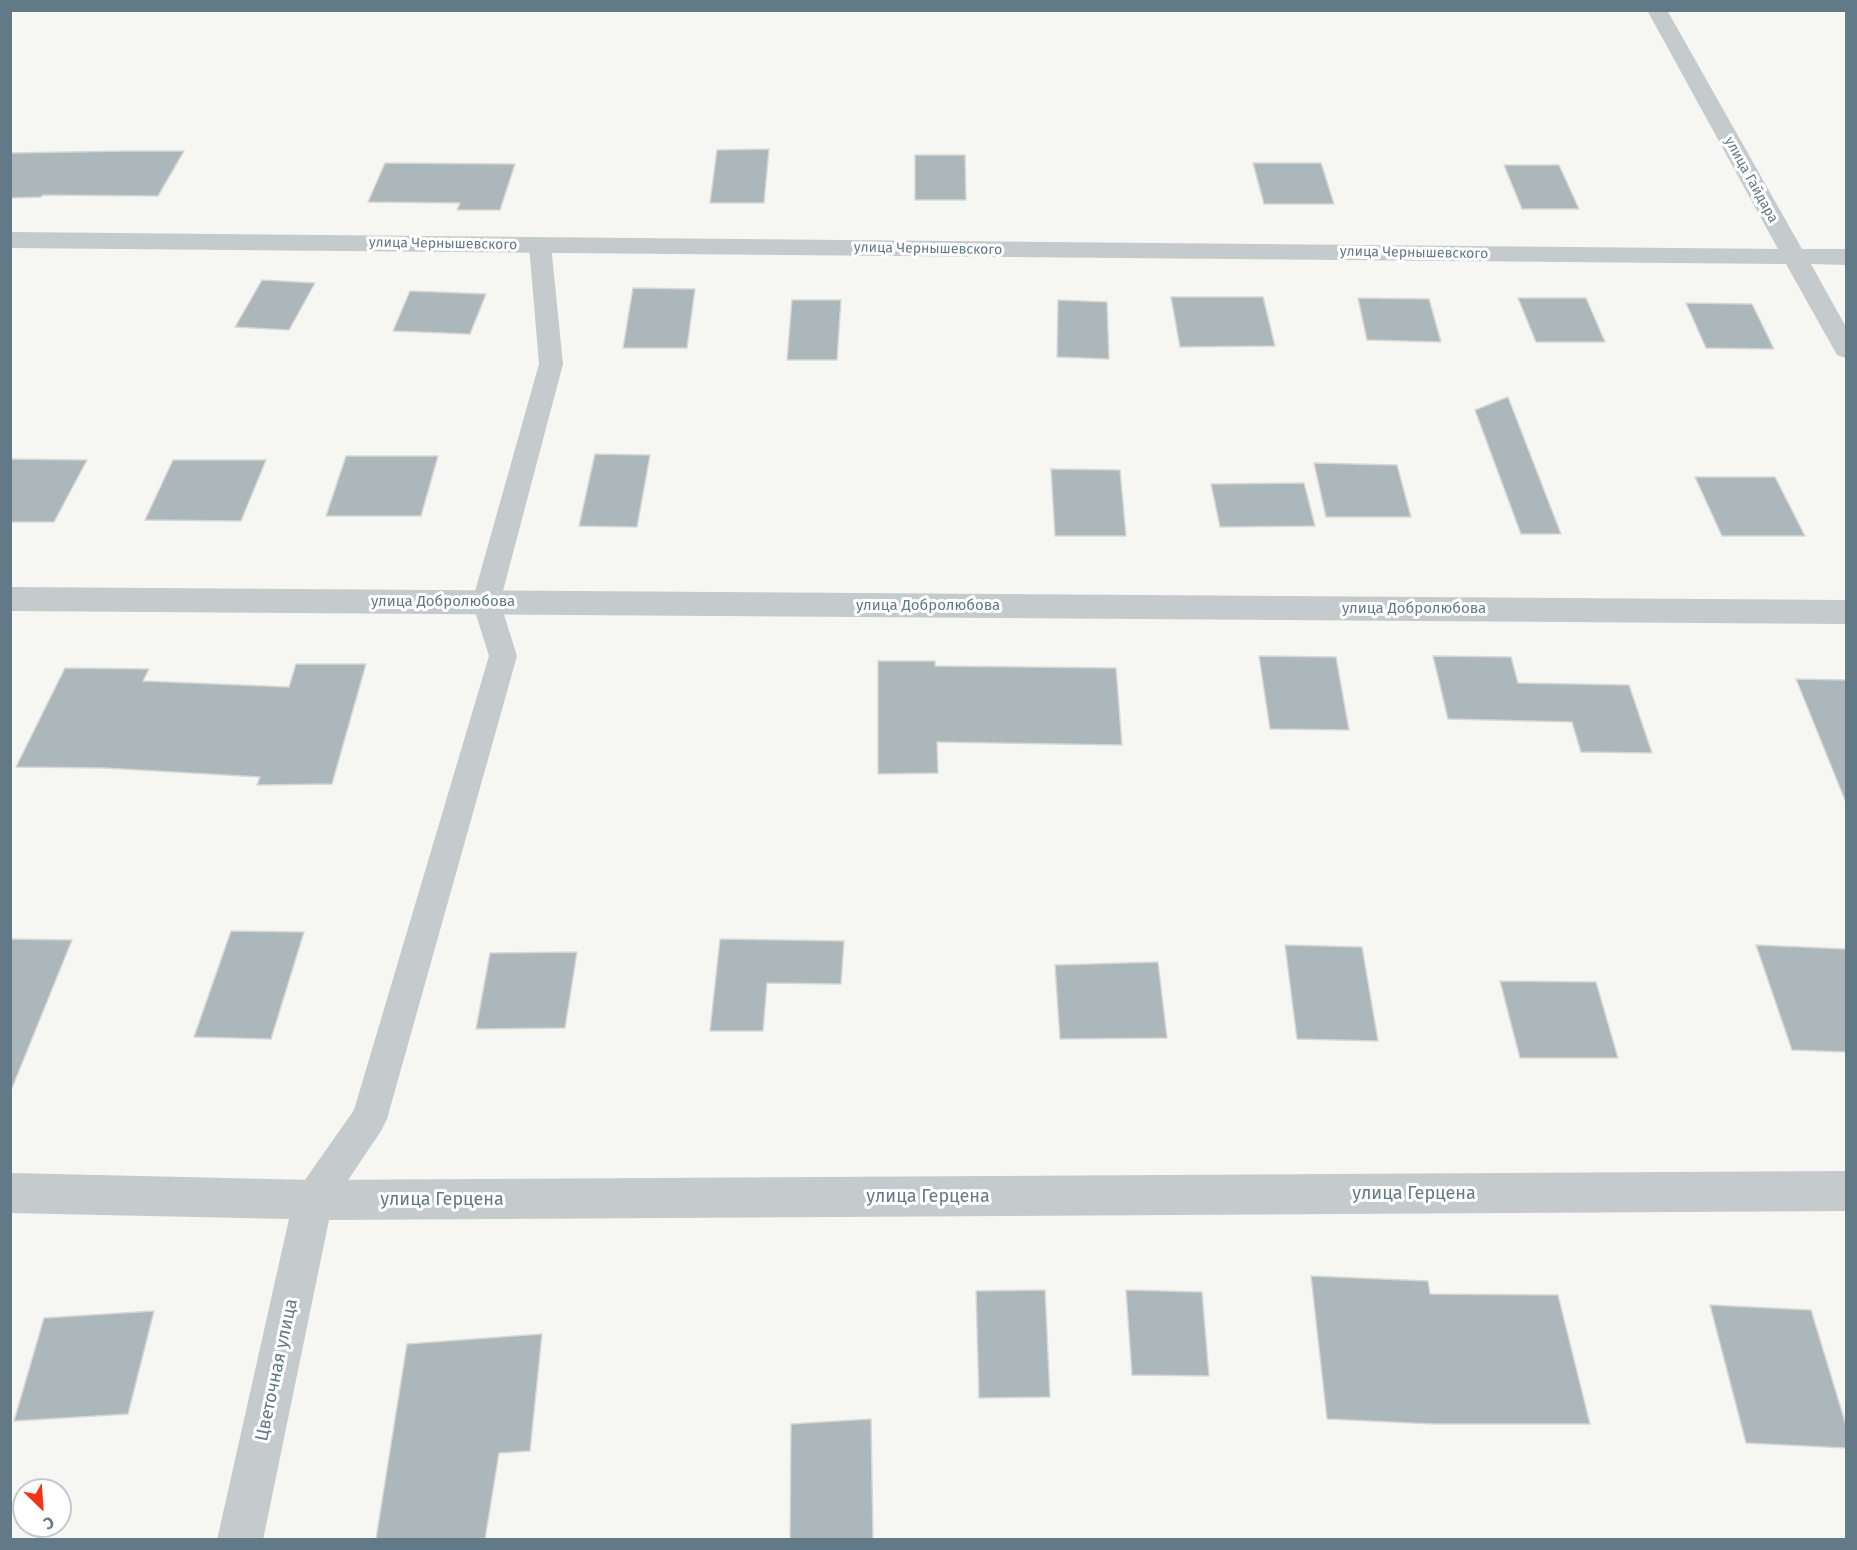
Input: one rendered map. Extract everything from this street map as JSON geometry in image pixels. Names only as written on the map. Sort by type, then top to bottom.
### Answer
[{"type":"street","name":"улица Гайдара","points":[[1657,10],[1846,349]]},
{"type":"street","name":"улица Чернышевского","points":[[10,240],[1846,257]]},
{"type":"street","name":"улица Добролюбова","points":[[10,599],[1846,612]]},
{"type":"street","name":"улица Герцена","points":[[10,1193],[314,1200],[1846,1191]]},
{"type":"street","name":"Цветочная улица","points":[[240,1539],[314,1200]]},
{"type":"lane","points":[[314,1200],[369,1119],[373,1108],[503,656],[486,603],[551,364],[540,245]]},
{"type":"building","points":[[769,149],[764,203],[710,203],[717,150]]},
{"type":"building","points":[[184,151],[158,196],[43,195],[41,197],[10,198],[10,153]]},
{"type":"building","points":[[915,155],[965,155],[966,200],[915,200]]},
{"type":"building","points":[[385,163],[515,164],[500,210],[457,210],[460,203],[368,202]]},
{"type":"building","points":[[1253,163],[1321,163],[1334,204],[1264,204]]},
{"type":"building","points":[[1504,165],[1559,165],[1579,209],[1522,209]]},
{"type":"building","points":[[262,280],[315,283],[289,330],[235,327]]},
{"type":"building","points":[[633,288],[695,289],[687,348],[623,348]]},
{"type":"building","points":[[410,291],[486,294],[470,334],[393,331]]},
{"type":"building","points":[[1171,297],[1263,297],[1275,346],[1180,347]]},
{"type":"building","points":[[1358,298],[1429,299],[1441,342],[1367,340]]},
{"type":"building","points":[[1518,298],[1586,298],[1605,342],[1536,342]]},
{"type":"building","points":[[792,300],[841,300],[837,360],[787,360]]},
{"type":"building","points":[[1058,300],[1107,302],[1109,359],[1057,357]]},
{"type":"building","points":[[1686,303],[1752,304],[1774,349],[1706,348]]},
{"type":"building","points":[[1508,397],[1561,534],[1521,534],[1475,410]]},
{"type":"building","points":[[595,454],[650,455],[637,527],[579,526]]},
{"type":"building","points":[[346,456],[438,456],[421,516],[326,516]]},
{"type":"building","points":[[10,459],[87,460],[54,522],[10,522]]},
{"type":"building","points":[[173,460],[266,460],[241,521],[145,520]]},
{"type":"building","points":[[1314,463],[1397,465],[1411,517],[1326,517]]},
{"type":"building","points":[[1051,469],[1120,470],[1126,536],[1055,536]]},
{"type":"building","points":[[1695,477],[1775,477],[1805,536],[1722,536]]},
{"type":"building","points":[[1304,483],[1315,526],[1220,527],[1211,484]]},
{"type":"building","points":[[1259,656],[1336,657],[1349,730],[1270,729]]},
{"type":"building","points":[[1433,656],[1511,657],[1518,683],[1629,685],[1652,753],[1581,752],[1572,722],[1448,719]]},
{"type":"building","points":[[878,661],[935,661],[935,666],[1116,668],[1122,745],[937,742],[938,773],[878,774]]},
{"type":"building","points":[[296,664],[366,664],[332,784],[257,785],[260,777],[105,768],[16,767],[65,668],[149,669],[143,681],[289,687]]},
{"type":"building","points":[[1796,679],[1846,680],[1845,800]]},
{"type":"building","points":[[231,931],[304,932],[271,1039],[194,1037]]},
{"type":"building","points":[[10,939],[72,940],[12,1088],[10,1088]]},
{"type":"building","points":[[720,939],[844,941],[841,984],[767,983],[763,1031],[710,1031]]},
{"type":"building","points":[[1285,945],[1362,947],[1378,1041],[1297,1039]]},
{"type":"building","points":[[1756,945],[1846,949],[1846,1052],[1792,1050]]},
{"type":"building","points":[[577,952],[565,1028],[476,1029],[490,953]]},
{"type":"building","points":[[1158,962],[1167,1038],[1060,1039],[1055,965]]},
{"type":"building","points":[[1500,981],[1596,982],[1618,1058],[1520,1058]]},
{"type":"building","points":[[1311,1276],[1428,1281],[1430,1294],[1558,1295],[1590,1424],[1434,1424],[1327,1419]]},
{"type":"building","points":[[1045,1290],[1050,1397],[979,1398],[976,1291]]},
{"type":"building","points":[[1126,1290],[1202,1292],[1209,1376],[1132,1375]]},
{"type":"building","points":[[1710,1305],[1811,1310],[1846,1425],[1846,1448],[1746,1443]]},
{"type":"building","points":[[154,1311],[128,1414],[14,1421],[44,1318]]},
{"type":"building","points":[[542,1334],[530,1451],[499,1453],[485,1539],[376,1539],[407,1344]]},
{"type":"building","points":[[871,1419],[873,1539],[790,1539],[791,1424]]}]
